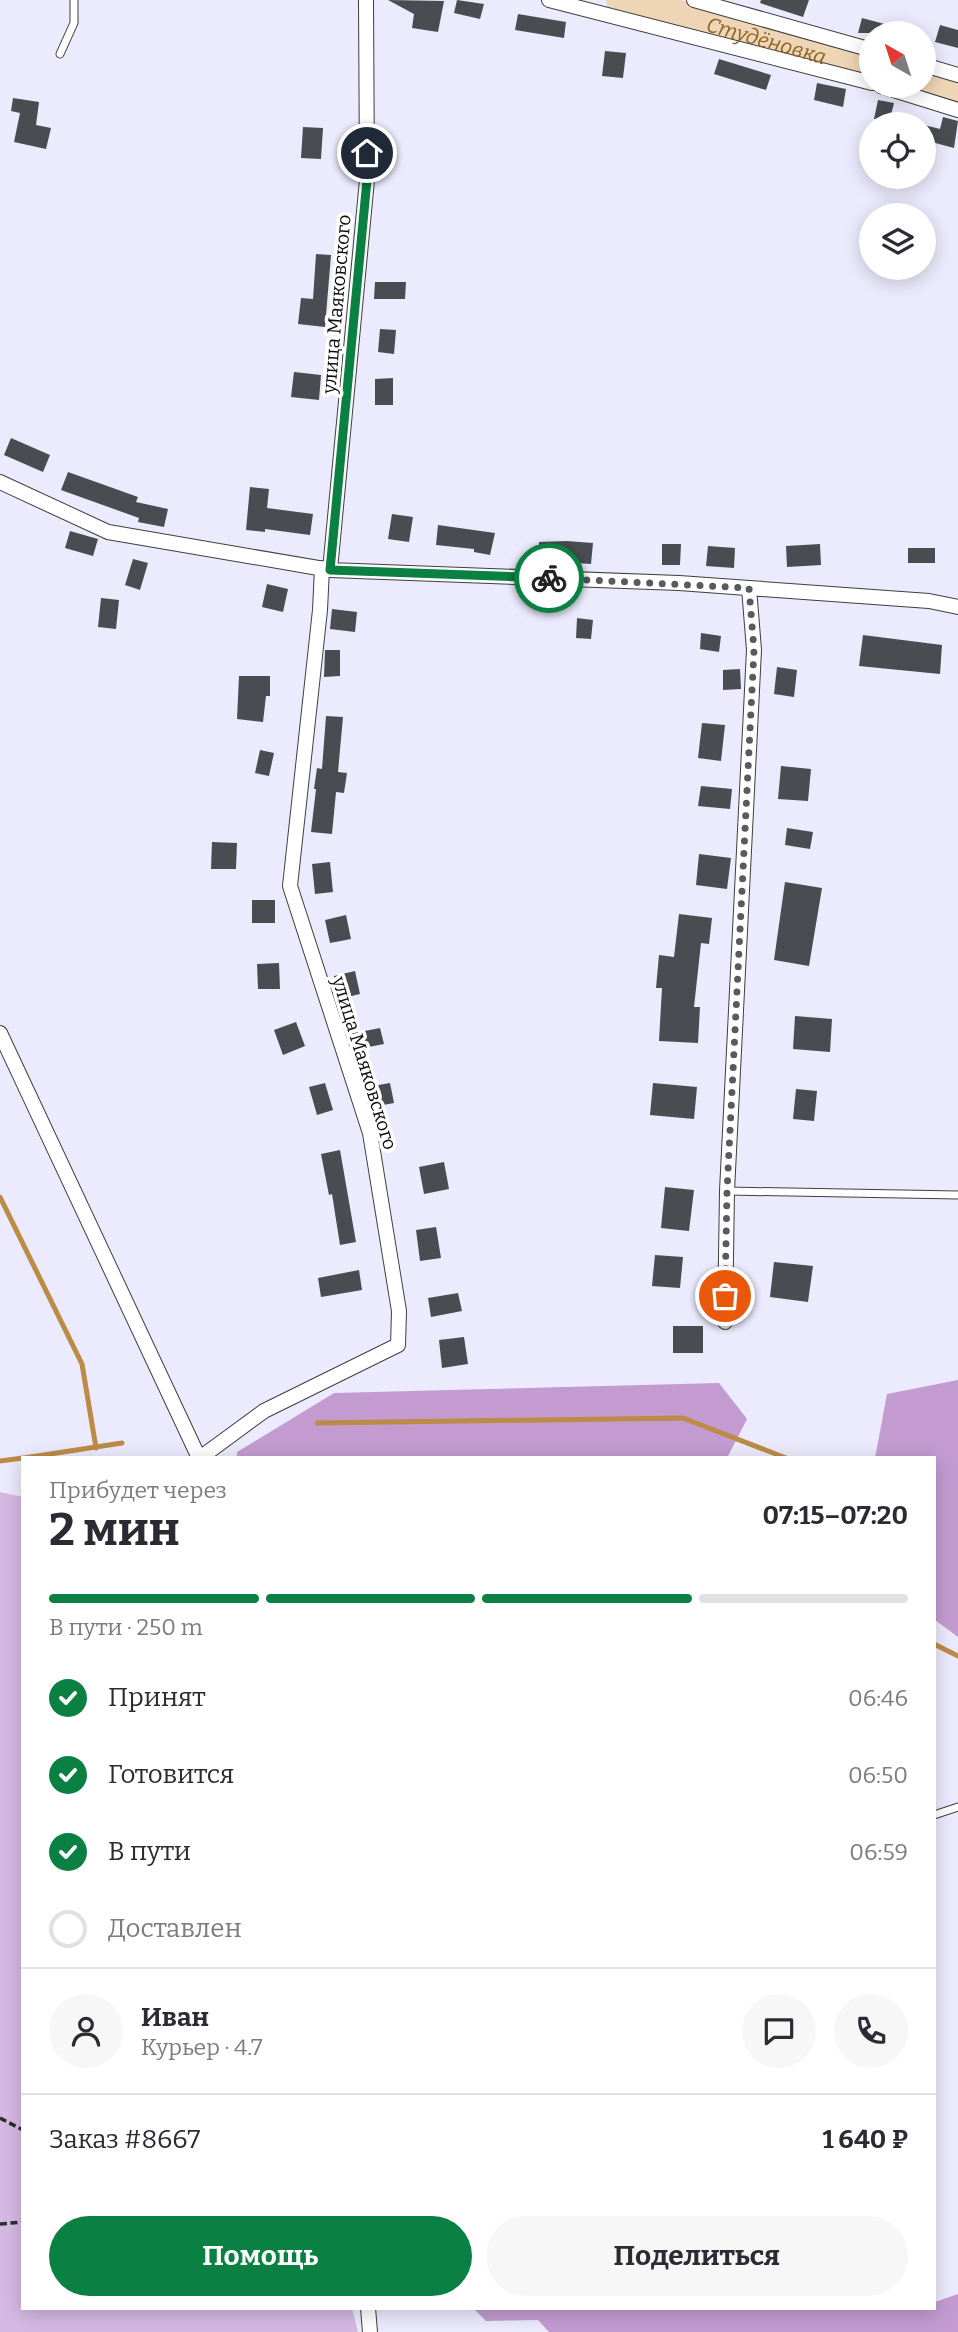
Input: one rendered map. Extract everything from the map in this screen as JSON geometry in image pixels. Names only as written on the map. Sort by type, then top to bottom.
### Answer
[{"type":"street","name":"улица Маяковского","points":[[203,1456],[264,1411],[398,1345],[399,1311],[370,1133],[290,886],[367,180],[366,0]]},
{"type":"street","points":[[549,0],[859,80]]},
{"type":"street","points":[[694,0],[859,46]]},
{"type":"street","points":[[936,69],[958,75]]},
{"type":"street","points":[[920,98],[958,110]]},
{"type":"street","points":[[0,482],[107,532],[326,569],[679,583],[929,601],[958,607]]},
{"type":"street","points":[[724,1322],[727,1191],[754,650],[749,588]]},
{"type":"street","points":[[0,1033],[199,1456]]},
{"type":"street","points":[[368,2310],[370,2332]]},
{"type":"lane","points":[[60,54],[74,23],[74,0]]},
{"type":"lane","points":[[727,1191],[958,1195]]},
{"type":"lane","points":[[936,1814],[958,1807]]},
{"type":"path","points":[[0,2118],[21,2129]]},
{"type":"path","points":[[0,2224],[21,2222]]},
{"type":"shaded area","points":[[958,1380],[958,1637],[936,1621],[936,1456],[875,1456],[887,1394]]},
{"type":"shaded area","points":[[719,1383],[747,1419],[728,1456],[237,1456],[237,1452],[334,1393]]},
{"type":"shaded area","points":[[0,1492],[21,1497],[21,2310],[352,2310],[358,2332],[0,2332]]},
{"type":"shaded area","points":[[958,2294],[958,2332],[549,2332],[538,2320],[486,2321],[475,2310],[936,2310],[936,2302]]},
{"type":"building","points":[[388,0],[444,1],[438,32],[412,28],[414,14]]},
{"type":"building","points":[[457,0],[484,4],[480,19],[454,13]]},
{"type":"building","points":[[761,0],[809,0],[803,17],[760,3]]},
{"type":"building","points":[[518,14],[566,22],[564,38],[515,30]]},
{"type":"building","points":[[940,25],[958,30],[958,48],[936,42]]},
{"type":"building","points":[[605,51],[626,53],[623,78],[602,76]]},
{"type":"building","points":[[719,59],[771,75],[766,90],[714,74]]},
{"type":"building","points":[[817,83],[846,89],[843,107],[814,100]]},
{"type":"building","points":[[13,98],[39,102],[36,125],[51,128],[46,149],[14,142],[20,113],[11,111]]},
{"type":"building","points":[[878,100],[894,103],[892,112],[875,112]]},
{"type":"building","points":[[943,117],[958,121],[954,148],[936,143],[936,128],[940,129]]},
{"type":"building","points":[[303,127],[323,128],[321,159],[301,158]]},
{"type":"building","points":[[316,254],[331,255],[325,327],[298,324],[301,298],[313,299]]},
{"type":"building","points":[[375,282],[406,282],[405,299],[374,299]]},
{"type":"building","points":[[380,329],[396,330],[394,354],[378,352]]},
{"type":"building","points":[[294,372],[321,375],[319,400],[291,397]]},
{"type":"building","points":[[393,378],[393,405],[375,405],[375,379]]},
{"type":"building","points":[[11,438],[50,455],[43,472],[4,455]]},
{"type":"building","points":[[68,472],[138,497],[136,502],[168,509],[164,527],[138,522],[139,518],[61,490]]},
{"type":"building","points":[[250,487],[269,489],[267,508],[313,514],[310,535],[265,529],[265,532],[246,530]]},
{"type":"building","points":[[392,514],[413,517],[409,542],[388,539]]},
{"type":"building","points":[[438,525],[495,533],[490,555],[474,552],[474,549],[436,545]]},
{"type":"building","points":[[70,531],[98,539],[93,556],[65,548]]},
{"type":"building","points":[[539,542],[593,543],[591,564],[576,563],[576,560],[539,560]]},
{"type":"building","points":[[662,544],[681,544],[680,565],[662,565]]},
{"type":"building","points":[[820,544],[821,565],[787,567],[786,546]]},
{"type":"building","points":[[708,546],[735,548],[734,568],[706,566]]},
{"type":"building","points":[[908,548],[935,548],[935,563],[908,563]]},
{"type":"building","points":[[133,559],[148,563],[140,590],[125,585]]},
{"type":"building","points":[[267,584],[288,589],[283,612],[262,607]]},
{"type":"building","points":[[101,598],[119,600],[116,629],[98,627]]},
{"type":"building","points":[[332,609],[357,612],[355,632],[330,629]]},
{"type":"building","points":[[577,618],[593,620],[591,639],[576,638]]},
{"type":"building","points":[[701,633],[721,636],[719,652],[700,649]]},
{"type":"building","points":[[863,635],[942,645],[940,674],[859,666]]},
{"type":"building","points":[[325,650],[340,650],[340,676],[324,677]]},
{"type":"building","points":[[777,667],[797,670],[794,697],[774,694]]},
{"type":"building","points":[[740,669],[741,689],[723,690],[723,670]]},
{"type":"building","points":[[239,676],[270,676],[270,696],[266,696],[263,722],[237,719]]},
{"type":"building","points":[[326,716],[343,717],[338,772],[347,773],[344,793],[336,792],[332,834],[311,832],[317,768],[322,769]]},
{"type":"building","points":[[702,723],[725,725],[721,761],[698,758]]},
{"type":"building","points":[[260,750],[274,753],[269,776],[255,773]]},
{"type":"building","points":[[781,766],[811,769],[808,801],[778,799]]},
{"type":"building","points":[[701,786],[732,789],[730,809],[698,806]]},
{"type":"building","points":[[787,828],[813,832],[810,849],[785,845]]},
{"type":"building","points":[[212,842],[237,843],[236,869],[211,869]]},
{"type":"building","points":[[699,854],[731,858],[727,889],[696,885]]},
{"type":"building","points":[[330,862],[333,892],[315,894],[312,864]]},
{"type":"building","points":[[785,882],[822,888],[809,966],[774,960]]},
{"type":"building","points":[[252,900],[275,900],[275,923],[252,923]]},
{"type":"building","points":[[679,914],[712,918],[709,944],[701,943],[694,1007],[700,1007],[698,1043],[659,1041],[662,988],[656,988],[659,955],[674,957]]},
{"type":"building","points":[[346,915],[351,939],[330,943],[325,920]]},
{"type":"building","points":[[279,963],[280,989],[258,989],[257,964]]},
{"type":"building","points":[[355,971],[360,994],[339,999],[334,976]]},
{"type":"building","points":[[795,1016],[832,1019],[830,1052],[793,1049]]},
{"type":"building","points":[[296,1022],[305,1046],[283,1055],[274,1030]]},
{"type":"building","points":[[380,1028],[384,1044],[353,1050],[349,1034]]},
{"type":"building","points":[[325,1083],[333,1110],[317,1115],[309,1087]]},
{"type":"building","points":[[390,1083],[394,1103],[372,1107],[367,1087]]},
{"type":"building","points":[[653,1083],[697,1087],[694,1119],[650,1115]]},
{"type":"building","points":[[796,1089],[817,1091],[814,1121],[793,1119]]},
{"type":"building","points":[[340,1150],[356,1242],[340,1245],[332,1194],[329,1195],[321,1154]]},
{"type":"building","points":[[444,1162],[449,1189],[424,1194],[419,1167]]},
{"type":"building","points":[[665,1187],[694,1190],[689,1231],[661,1228]]},
{"type":"building","points":[[436,1227],[441,1258],[420,1261],[416,1230]]},
{"type":"building","points":[[655,1255],[683,1257],[680,1288],[652,1286]]},
{"type":"building","points":[[774,1262],[813,1266],[808,1302],[770,1297]]},
{"type":"building","points":[[359,1270],[362,1290],[321,1297],[318,1278]]},
{"type":"building","points":[[458,1293],[462,1311],[431,1317],[428,1298]]},
{"type":"building","points":[[673,1326],[703,1326],[703,1353],[673,1353]]},
{"type":"building","points":[[464,1337],[468,1364],[442,1368],[439,1340]]},
{"type":"waterway","name":"Студёновка","points":[[622,0],[859,67]]},
{"type":"waterway","name":"Студёновка","points":[[936,90],[958,96]]},
{"type":"waterway","points":[[0,1197],[82,1364],[96,1448]]},
{"type":"waterway","points":[[317,1423],[683,1418],[781,1456]]},
{"type":"waterway","points":[[37,1456],[122,1443]]},
{"type":"waterway","points":[[0,1461],[21,1458]]},
{"type":"waterway","points":[[936,1645],[958,1656]]},
{"type":"way so far","points":[[549,578],[749,588],[754,650],[727,1191],[725,1296]]},
{"type":"route","points":[[367,153],[367,180],[330,570],[549,578]]}]
